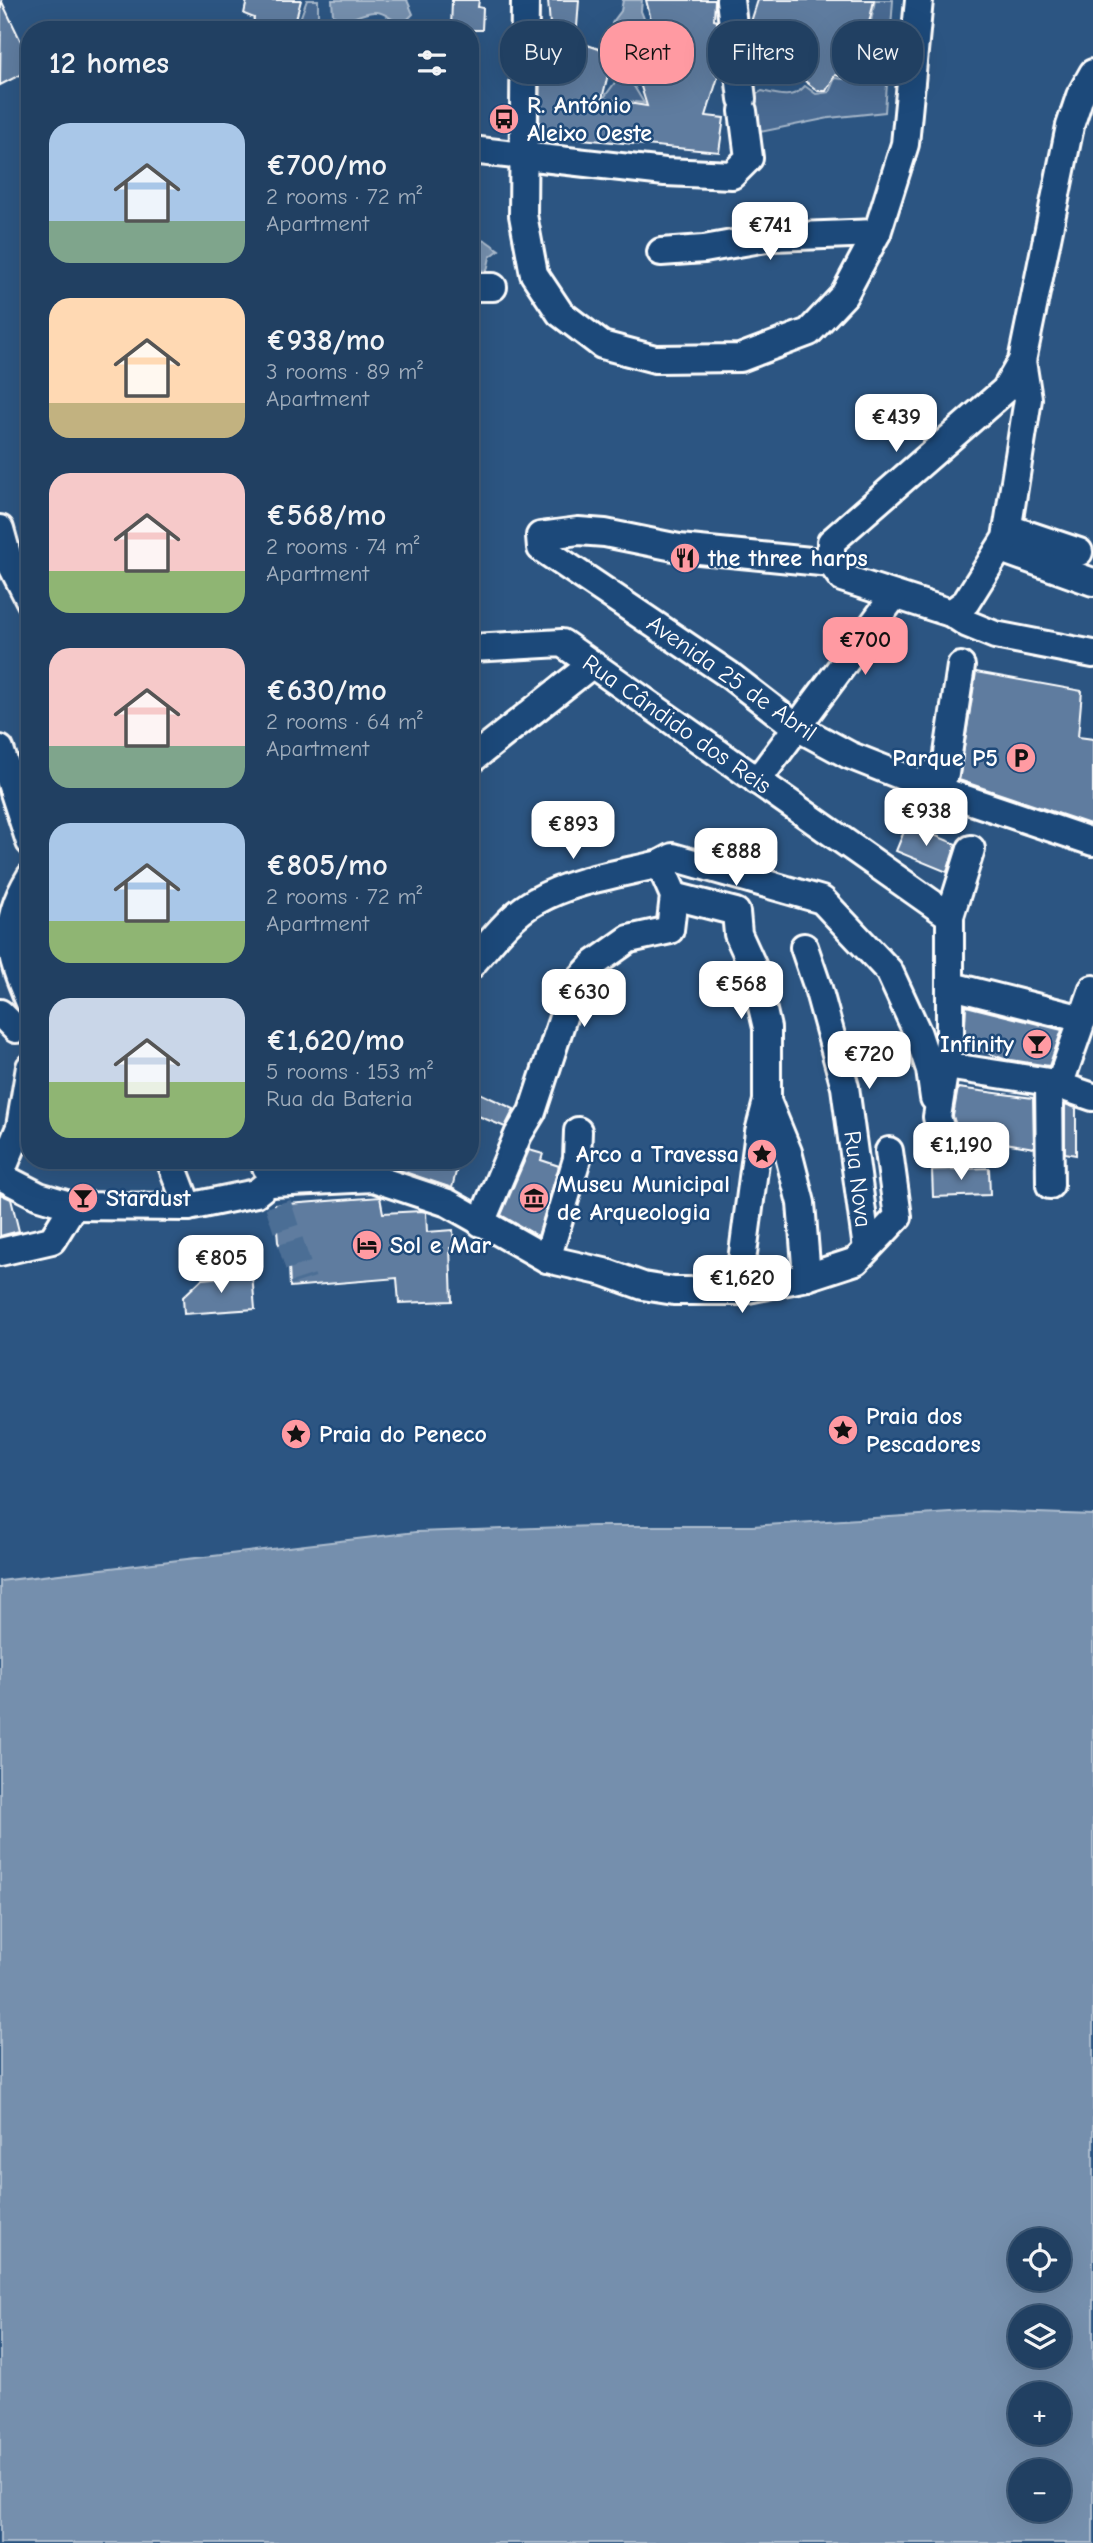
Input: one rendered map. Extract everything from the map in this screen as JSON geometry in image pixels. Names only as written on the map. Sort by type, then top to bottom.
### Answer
[{"type":"street","points":[[525,0],[523,215],[534,274],[560,313],[602,345],[654,359],[740,358],[809,332],[844,295],[877,233],[905,144],[919,0]]},
{"type":"street","points":[[479,151],[665,173],[732,174],[749,158],[730,0]]},
{"type":"street","points":[[1093,73],[1080,96],[1070,126],[1016,390],[831,542],[831,563],[842,578],[951,613],[968,624],[995,635],[1093,654]]},
{"type":"street","points":[[661,252],[704,249],[772,237],[877,233]]},
{"type":"street","points":[[951,613],[966,602],[1004,538],[1028,399],[1016,390]]},
{"type":"street","points":[[0,529],[4,559],[21,586]]},
{"type":"street","name":"Avenida 25 de Abril","points":[[831,563],[679,548],[592,532],[578,531],[540,542],[728,674],[795,726],[849,755],[927,786],[1093,842]]},
{"type":"street","points":[[1004,538],[1079,552]]},
{"type":"street","points":[[1004,538],[1093,582]]},
{"type":"street","points":[[757,781],[795,726],[894,596]]},
{"type":"street","name":"Rua Cândido dos Reis","points":[[479,648],[562,643],[950,916]]},
{"type":"street","points":[[479,754],[591,665]]},
{"type":"street","points":[[927,786],[931,774],[944,774],[961,666]]},
{"type":"street","points":[[0,749],[21,814]]},
{"type":"street","points":[[937,1117],[946,1066],[952,986],[950,916],[971,849]]},
{"type":"street","points":[[479,956],[512,920],[534,901],[568,886],[660,863],[673,857],[822,900],[889,971],[918,1034],[930,1070],[937,1117],[947,1150]]},
{"type":"street","points":[[481,1223],[518,1135],[532,1112],[568,1002],[581,978],[594,963],[629,939],[670,930],[674,896],[660,863]]},
{"type":"street","points":[[21,890],[6,908],[8,932],[16,972],[21,983]]},
{"type":"street","points":[[674,896],[736,912],[753,967],[767,1028],[767,1101],[759,1132],[738,1292]]},
{"type":"street","name":"Rua Nova","points":[[804,947],[845,1087],[867,1249]]},
{"type":"street","points":[[952,986],[1083,1019]]},
{"type":"street","points":[[1050,1185],[1054,1084],[1083,1019],[1093,989]]},
{"type":"street","points":[[946,1066],[1054,1084],[1093,1097]]},
{"type":"street","points":[[767,1101],[788,1152],[801,1203],[807,1277]]},
{"type":"street","points":[[21,1121],[0,1175],[39,1196],[73,1206],[188,1207],[265,1176],[373,1178],[448,1203],[547,1259],[604,1272],[643,1286],[674,1291],[738,1292],[807,1277],[856,1261],[898,1217],[889,1150]]},
{"type":"street","points":[[547,1259],[577,1159],[578,1131]]},
{"type":"street","points":[[173,1169],[188,1207]]},
{"type":"street","points":[[0,1252],[52,1241],[73,1206]]},
{"type":"shaded area","points":[[307,0],[318,0],[318,15],[322,21],[299,21]]},
{"type":"shaded area","points":[[332,0],[407,0],[413,14],[406,21],[396,21],[377,12],[349,19],[333,15]]},
{"type":"shaded area","points":[[623,0],[642,0],[641,11],[645,21],[614,21],[621,11]]},
{"type":"shaded area","points":[[875,0],[893,0],[892,21],[871,21]]},
{"type":"shaded area","points":[[614,84],[633,84],[644,103],[603,99]]},
{"type":"shaded area","points":[[832,84],[887,84],[885,112],[829,118],[750,134],[748,99],[762,91],[790,95],[805,86],[816,94],[829,92]]},
{"type":"shaded area","points":[[485,240],[499,250],[490,257],[487,271],[479,270],[479,243]]},
{"type":"shaded area","points":[[982,1511],[1093,1515],[1093,2543],[0,2543],[0,1581],[416,1532],[593,1526],[752,1526]]},
{"type":"building","points":[[1,0],[21,41],[21,74],[0,85]]},
{"type":"building","points":[[247,0],[301,0],[296,21],[254,21],[254,18],[244,14]]},
{"type":"building","points":[[452,0],[479,0],[478,7],[483,8],[482,30],[479,30],[479,21],[451,21]]},
{"type":"building","points":[[548,0],[579,0],[577,21],[550,21]]},
{"type":"building","points":[[646,0],[715,0],[714,20],[717,21],[708,21],[708,84],[716,84],[706,116],[724,118],[719,152],[539,135],[540,84],[586,84],[586,45],[600,49],[600,84],[606,84],[602,99],[647,106],[640,84],[694,84],[694,21],[651,21]]},
{"type":"building","points":[[758,0],[874,0],[869,21],[832,21],[832,80],[826,91],[818,91],[809,84],[818,84],[818,21],[751,21]]},
{"type":"building","name":"Parque P5","points":[[976,672],[1082,691],[1078,737],[1093,739],[1093,814],[1090,824],[959,780]]},
{"type":"building","points":[[907,824],[956,844],[947,872],[896,851]]},
{"type":"building","points":[[966,1006],[1062,1030],[1049,1066],[1004,1059],[964,1044]]},
{"type":"building","points":[[958,1088],[1033,1098],[1034,1148],[959,1135],[953,1116]]},
{"type":"building","points":[[479,1093],[514,1109],[505,1127],[479,1116]]},
{"type":"building","points":[[1065,1104],[1076,1108],[1076,1155],[1065,1153]]},
{"type":"building","name":"Museu Municipal de Arqueologia","points":[[529,1150],[543,1154],[541,1160],[559,1166],[538,1236],[501,1215]]},
{"type":"building","points":[[989,1168],[990,1195],[933,1197],[932,1170]]},
{"type":"building","points":[[396,1169],[457,1169],[452,1188]]},
{"type":"building","points":[[0,1194],[11,1199],[19,1231],[0,1236]]},
{"type":"building","name":"Sol e Mar","points":[[380,1197],[383,1213],[426,1212],[427,1232],[453,1230],[454,1248],[450,1248],[452,1301],[399,1303],[397,1278],[290,1287],[289,1265],[278,1242],[275,1205]]},
{"type":"building","points":[[252,1274],[255,1309],[184,1314],[183,1297],[202,1279]]},
{"type":"tunnel","points":[[267,1169],[303,1281]]},
{"type":"place","name":"R. António Aleixo Oeste","points":[[504,119]]},
{"type":"place","name":"the three harps","points":[[685,558]]},
{"type":"place","name":"Parque P5","points":[[1021,758]]},
{"type":"place","name":"Infinity","points":[[1037,1044]]},
{"type":"place","name":"Arco a Travessa","points":[[762,1154]]},
{"type":"place","name":"Stardust","points":[[83,1198]]},
{"type":"place","name":"Museu Municipal de Arqueologia","points":[[534,1198]]},
{"type":"place","name":"Sol e Mar","points":[[367,1245]]},
{"type":"place","name":"Praia dos Pescadores","points":[[843,1430]]},
{"type":"place","name":"Praia do Peneco","points":[[296,1434]]}]
